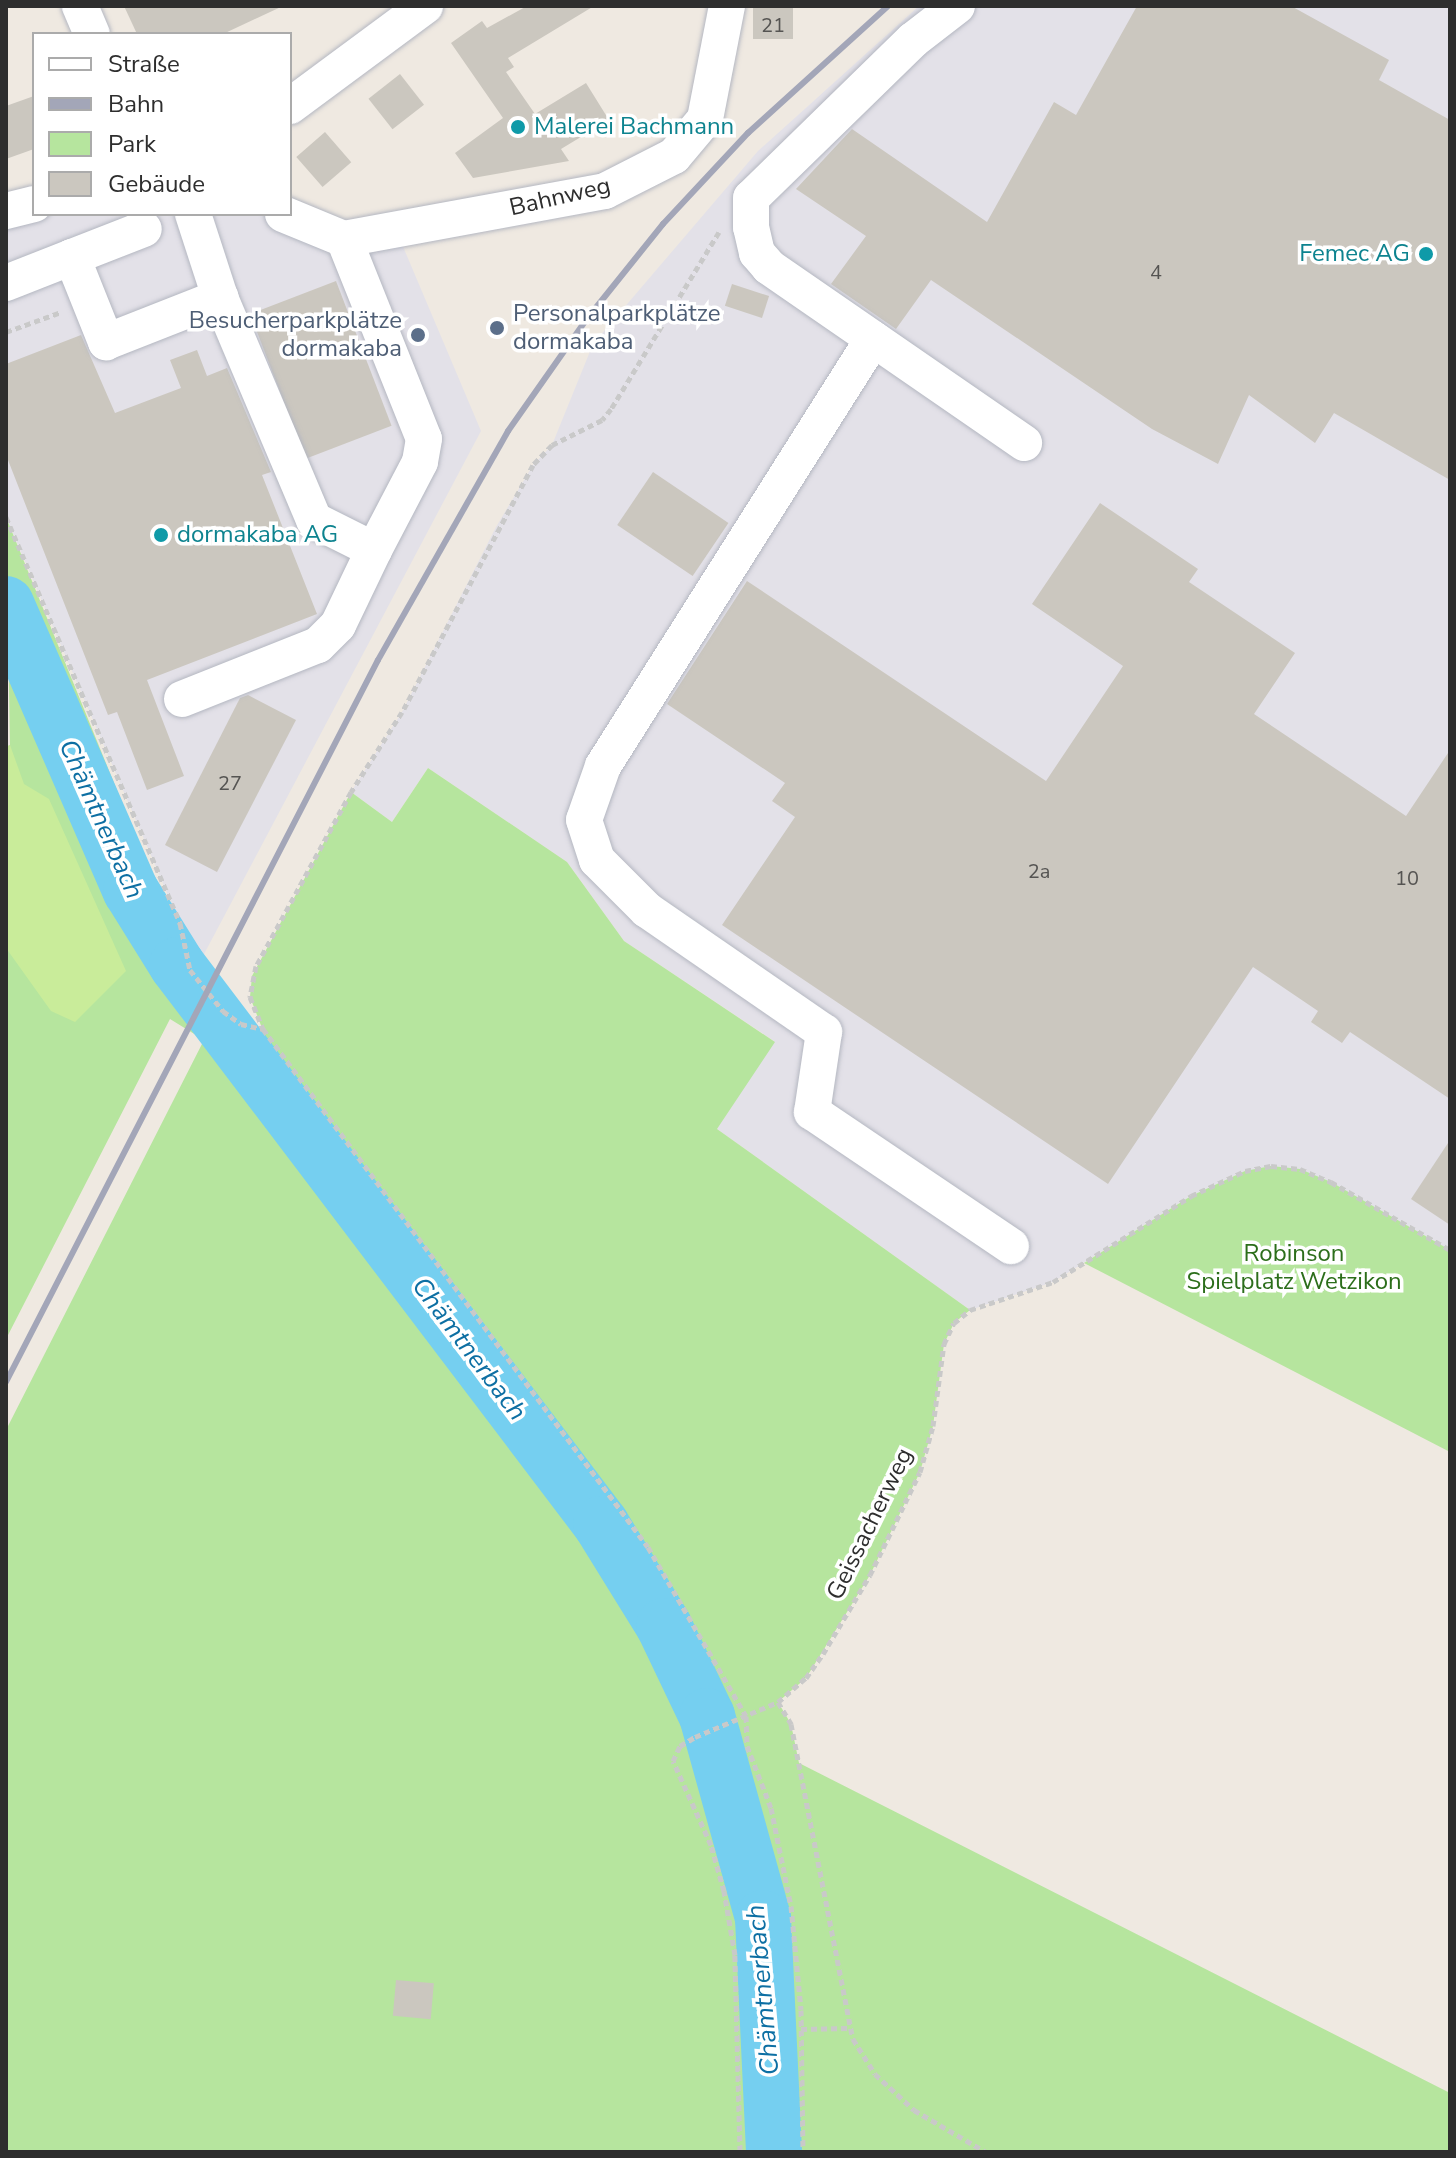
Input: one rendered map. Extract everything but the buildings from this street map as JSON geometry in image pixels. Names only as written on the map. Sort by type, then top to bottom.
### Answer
[{"type":"street","points":[[80,6],[91,32]]},
{"type":"street","points":[[292,105],[425,6]]},
{"type":"street","name":"Bahnweg","points":[[344,239],[605,191],[674,156],[705,119],[727,6]]},
{"type":"street","points":[[957,6],[913,40],[751,198],[751,227],[763,260],[1024,443]]},
{"type":"street","points":[[6,211],[32,204]]},
{"type":"street","points":[[194,216],[220,297],[314,520],[374,550]]},
{"type":"street","points":[[182,699],[318,645],[338,625],[420,462],[424,439],[344,239],[288,216]]},
{"type":"street","points":[[6,283],[144,229]]},
{"type":"street","points":[[72,257],[106,342],[220,297]]},
{"type":"street","points":[[873,339],[603,766],[584,820],[597,860],[647,910],[824,1032],[812,1112],[1011,1246]]},
{"type":"path","points":[[690,273],[611,409],[602,420],[552,445],[533,465],[402,712],[351,792],[252,976],[250,997],[263,1029],[601,1480],[687,1606],[746,1716],[747,1746],[771,1808],[791,1906],[801,2029],[803,2152]]},
{"type":"path","points":[[6,332],[90,302]]},
{"type":"path","points":[[6,517],[180,923],[190,970],[223,1011],[241,1024],[263,1029]]},
{"type":"path","name":"Geissacherweg","points":[[740,2151],[735,1955],[711,1845],[673,1761],[680,1746],[778,1702],[806,1678],[876,1562],[920,1472],[933,1426],[944,1344],[954,1323],[970,1310],[1053,1282],[1191,1196],[1245,1171],[1271,1166],[1300,1169],[1331,1182],[1450,1250]]},
{"type":"path","points":[[778,1702],[791,1724],[849,2028],[875,2074],[904,2101],[986,2152]]},
{"type":"path","points":[[801,2029],[849,2028]]},
{"type":"shaded area","points":[[919,6],[1450,6],[1450,1250],[1300,1169],[1245,1171],[1191,1196],[1053,1282],[970,1310],[717,1129],[774,1041],[624,941],[567,862],[428,768],[392,822],[351,792],[402,712],[496,527],[533,465],[552,445],[593,344],[758,151]]},
{"type":"shaded area","points":[[6,211],[32,211],[32,216],[292,215],[396,230],[481,431],[203,956],[190,970],[180,923],[6,517]]},
{"type":"green space","points":[[6,517],[190,970],[223,1010],[241,1024],[262,1028],[250,997],[252,976],[351,792],[392,822],[428,768],[567,862],[624,941],[775,1042],[717,1129],[970,1310],[954,1323],[944,1344],[933,1426],[920,1472],[870,1575],[806,1678],[778,1702],[791,1724],[799,1763],[1450,2093],[1450,2152],[6,2152],[6,1430],[204,1040],[170,1019],[6,1339],[6,747],[10,745]]},
{"type":"green space","points":[[10,745],[24,784],[49,799],[126,971],[75,1022],[51,1011],[6,948],[6,747]]},
{"type":"green space","name":"Robinson Spielplatz Wetzikon","points":[[1271,1166],[1300,1169],[1331,1182],[1450,1250],[1450,1452],[1084,1263],[1191,1196],[1245,1171]]},
{"type":"waterway","name":"Chämtnerbach","points":[[6,604],[131,891],[177,965],[601,1524],[664,1626],[707,1716],[763,1918],[774,2152]]},
{"type":"railway","points":[[6,1382],[378,660],[508,431],[586,320],[663,224],[748,133],[888,6]]},
{"type":"place","name":"Malerei Bachmann","points":[[518,127]]},
{"type":"place","name":"Femec AG","points":[[1426,254]]},
{"type":"place","name":"Personalparkplätze dormakaba","points":[[497,328]]},
{"type":"place","name":"Besucherparkplätze dormakaba","points":[[418,335]]},
{"type":"place","name":"dormakaba AG","points":[[161,535]]}]
